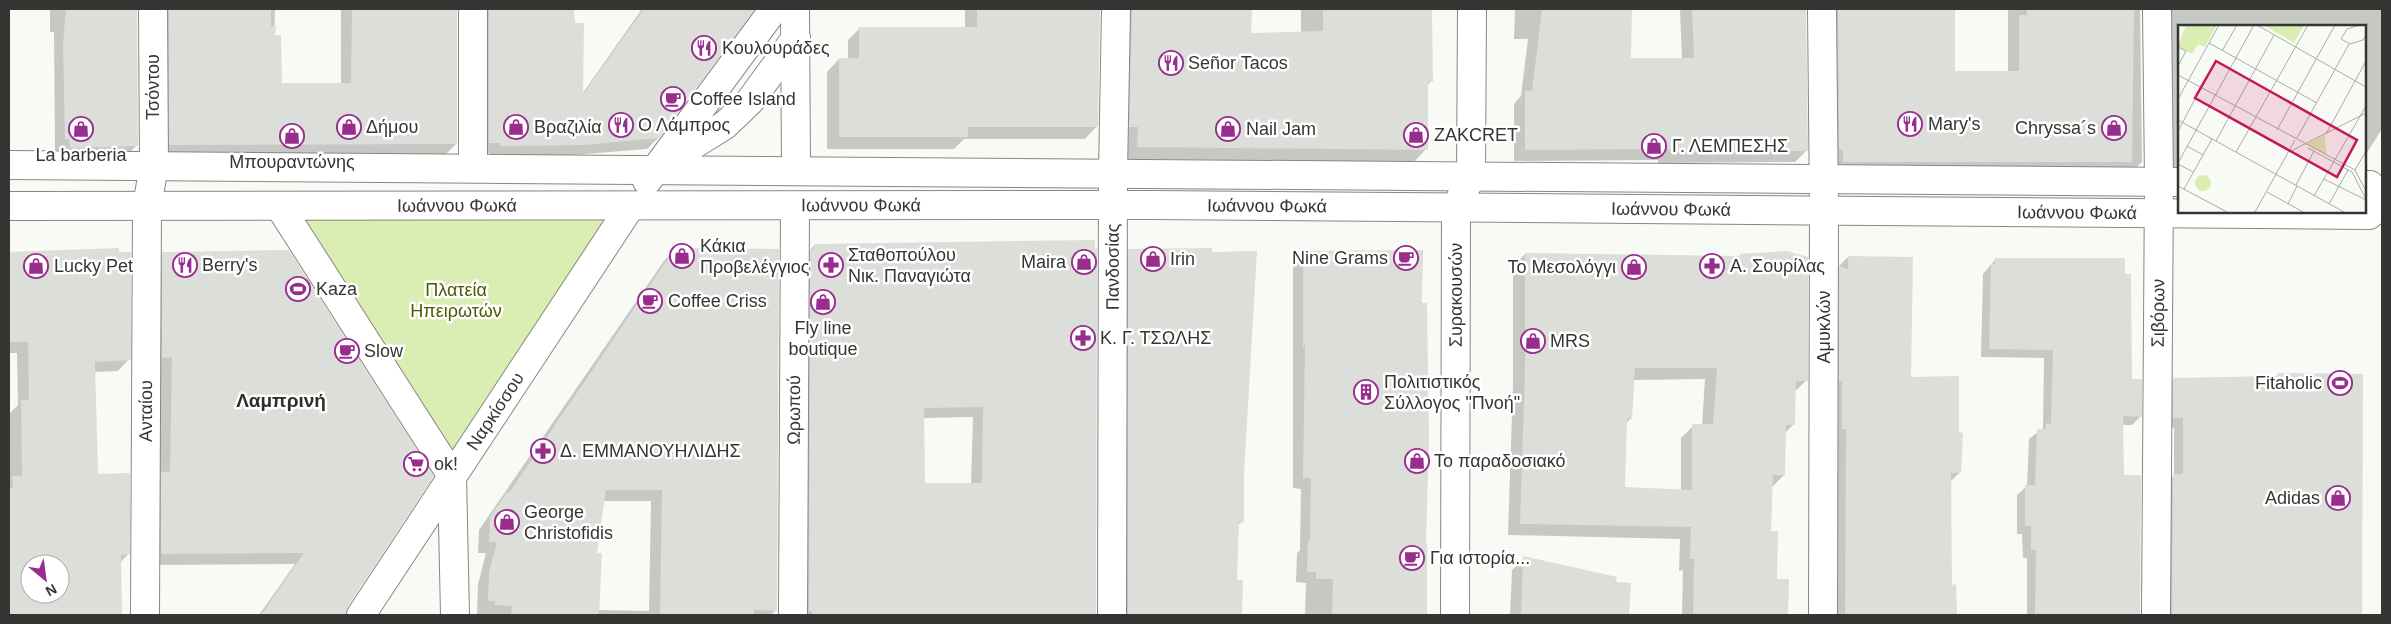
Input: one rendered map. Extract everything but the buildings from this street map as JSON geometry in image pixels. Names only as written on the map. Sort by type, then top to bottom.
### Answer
[{"type":"street","name":"Τσόντου","points":[[153,9],[154,166]]},
{"type":"street","points":[[473,9],[473,167]]},
{"type":"street","points":[[630,207],[655,168],[774,9]]},
{"type":"street","points":[[795,9],[796,170]]},
{"type":"street","name":"Πανδοσίας","points":[[1112,615],[1113,173],[1116,9]]},
{"type":"street","name":"Συρακουσών","points":[[1455,615],[1456,207],[1472,177],[1472,9]]},
{"type":"street","name":"Αμυκλών","points":[[1822,9],[1824,209],[1823,615]]},
{"type":"street","name":"Σιβόρων","points":[[2156,615],[2158,213],[2169,182],[2157,9]]},
{"type":"street","points":[[655,168],[725,125],[750,101],[796,38]]},
{"type":"street","name":"Ιωάννου Φωκά","points":[[9,165],[655,168],[2169,182]]},
{"type":"street","points":[[147,206],[154,166]]},
{"type":"street","points":[[2366,185],[2370,185],[2382,197]]},
{"type":"street","name":"Ιωάννου Φωκά","points":[[9,206],[1456,207],[2369,215],[2382,204]]},
{"type":"street","name":"Ανταίου","points":[[145,615],[147,206]]},
{"type":"street","name":"Ωρωπού","points":[[793,615],[795,206]]},
{"type":"street","points":[[280,207],[452,476],[455,615]]},
{"type":"street","name":"Ναρκίσσου","points":[[360,615],[630,207]]},
{"type":"green space","name":"Πλατεία Ηπειρωτών","points":[[617,213],[453,457],[299,215]]},
{"type":"place","name":"Κουλουράδες","points":[[704,48]]},
{"type":"place","name":"Señor Tacos","points":[[1171,63]]},
{"type":"place","name":"Coffee Island","points":[[673,99]]},
{"type":"place","name":"Mary's","points":[[1910,124]]},
{"type":"place","name":"Ο Λάμπρος","points":[[621,125]]},
{"type":"place","name":"Δήμου","points":[[349,127]]},
{"type":"place","name":"Βραζιλία","points":[[516,127]]},
{"type":"place","name":"Chryssa´s","points":[[2114,128]]},
{"type":"place","name":"La barberia","points":[[81,129]]},
{"type":"place","name":"Nail Jam","points":[[1228,129]]},
{"type":"place","name":"ZAKCRET","points":[[1416,135]]},
{"type":"place","name":"Μπουραντώνης","points":[[292,136]]},
{"type":"place","name":"Γ. ΛΕΜΠΕΣΗΣ","points":[[1654,146]]},
{"type":"place","name":"Κάκια Προβελέγγιος","points":[[682,256]]},
{"type":"place","name":"Nine Grams","points":[[1406,258]]},
{"type":"place","name":"Irin","points":[[1153,259]]},
{"type":"place","name":"Maira","points":[[1084,262]]},
{"type":"place","name":"Berry's","points":[[185,265]]},
{"type":"place","name":"Σταθοπούλου Νικ. Παναγιώτα","points":[[831,265]]},
{"type":"place","name":"Lucky Pet","points":[[36,266]]},
{"type":"place","name":"Α. Σουρίλας","points":[[1712,266]]},
{"type":"place","name":"Το Μεσολόγγι","points":[[1634,267]]},
{"type":"place","name":"Kaza","points":[[298,289]]},
{"type":"place","name":"Coffee Criss","points":[[650,301]]},
{"type":"place","name":"Fly line boutique","points":[[823,302]]},
{"type":"place","name":"Κ. Γ. ΤΣΩΛΗΣ","points":[[1083,338]]},
{"type":"place","name":"MRS","points":[[1533,341]]},
{"type":"place","name":"Slow","points":[[347,351]]},
{"type":"place","name":"Fitaholic","points":[[2340,383]]},
{"type":"place","name":"Πολιτιστικός Σύλλογος \"Πνοή\"","points":[[1366,392]]},
{"type":"place","name":"Δ. ΕΜΜΑΝΟΥΗΛΙΔΗΣ","points":[[543,451]]},
{"type":"place","name":"Το παραδοσιακό","points":[[1417,461]]},
{"type":"place","name":"ok!","points":[[416,464]]},
{"type":"place","name":"Adidas","points":[[2338,498]]},
{"type":"place","name":"George Christofidis","points":[[507,522]]},
{"type":"place","name":"Για ιστορία...","points":[[1412,558]]},
{"type":"district","name":"Λαμπρινή","points":[[281,400]]}]
